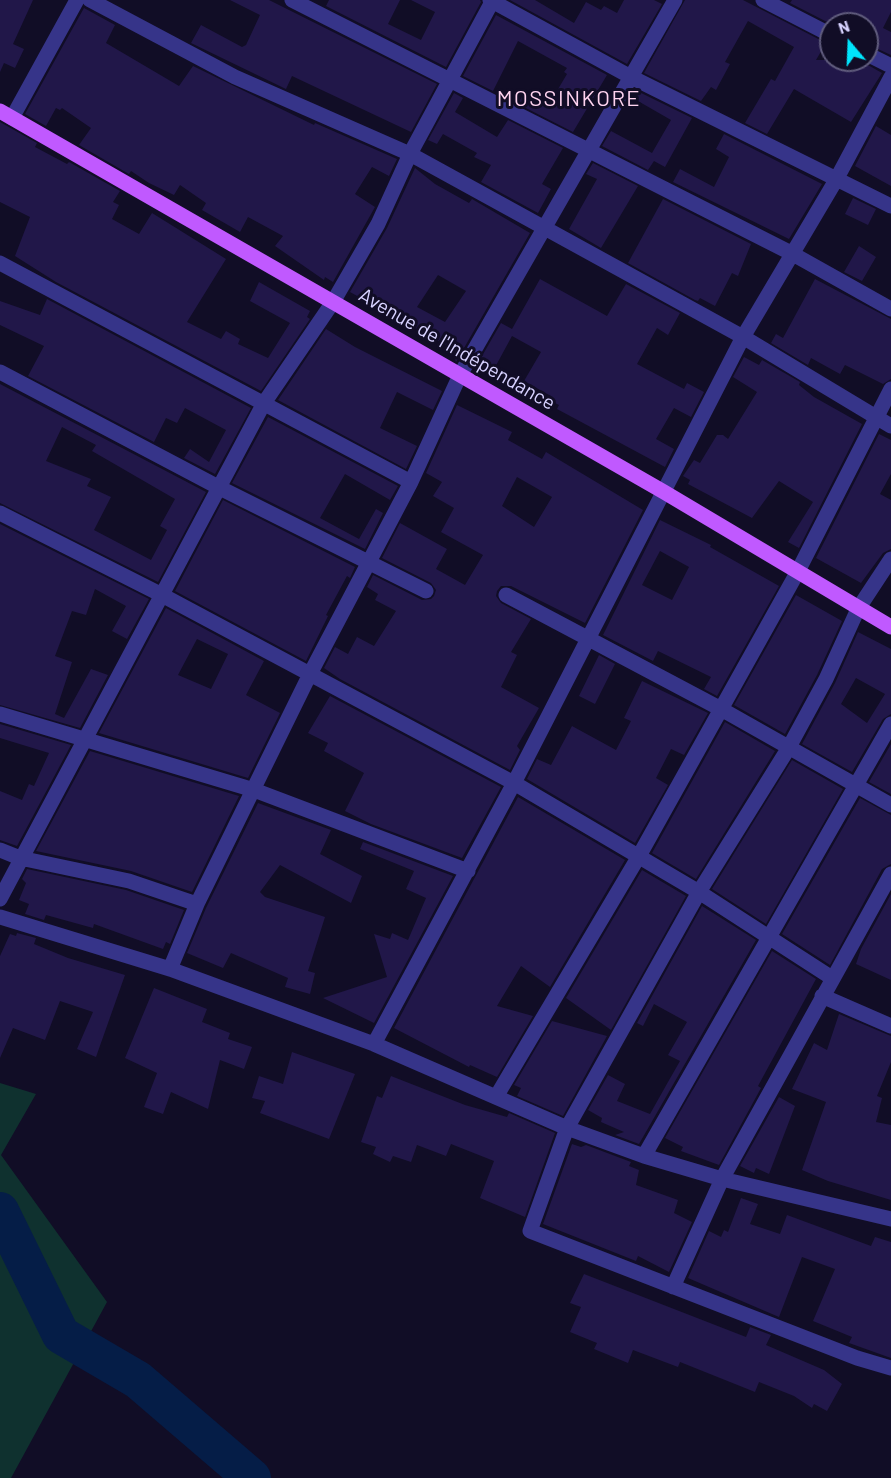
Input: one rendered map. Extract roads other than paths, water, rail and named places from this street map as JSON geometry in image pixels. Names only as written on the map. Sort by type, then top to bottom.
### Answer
[{"type":"main road","name":"Avenue de l'Indépendance","points":[[6,114],[664,492],[891,627]]},
{"type":"street","points":[[6,114],[77,0]]},
{"type":"street","points":[[90,0],[235,77],[410,154],[743,338],[891,426]]},
{"type":"street","points":[[292,0],[791,253],[891,309]]},
{"type":"street","points":[[0,899],[160,594],[220,488],[264,403],[333,302],[378,224],[410,154],[491,0],[631,77],[891,206]]},
{"type":"street","points":[[170,969],[196,904],[310,675],[411,482],[460,375],[675,0]]},
{"type":"street","points":[[763,0],[819,29]]},
{"type":"street","points":[[375,1044],[514,783],[586,639],[743,338],[836,180],[891,77]]},
{"type":"street","points":[[0,263],[411,482]]},
{"type":"street","points":[[0,372],[220,488],[426,591]]},
{"type":"street","points":[[496,1097],[639,856],[797,573],[891,389]]},
{"type":"street","points":[[0,513],[160,594],[514,783],[699,892],[832,978]]},
{"type":"street","points":[[891,559],[858,609],[826,679],[788,749],[699,892],[567,1128],[531,1231],[857,1358],[891,1368]]},
{"type":"street","points":[[506,595],[721,709],[788,749],[891,805]]},
{"type":"street","points":[[0,714],[254,790],[468,871]]},
{"type":"street","points":[[644,1156],[891,724]]},
{"type":"street","points":[[0,850],[20,858],[129,881],[196,904]]},
{"type":"street","points":[[673,1287],[722,1179],[891,874]]},
{"type":"street","points":[[0,917],[170,969],[375,1044],[567,1128],[644,1156],[722,1179],[891,1219]]},
{"type":"street","points":[[822,996],[891,1026]]},
{"type":"waterway","points":[[0,1211],[61,1335],[138,1380],[252,1478]]},
{"type":"district","name":"MOSSINKORE","points":[[569,99]]}]
